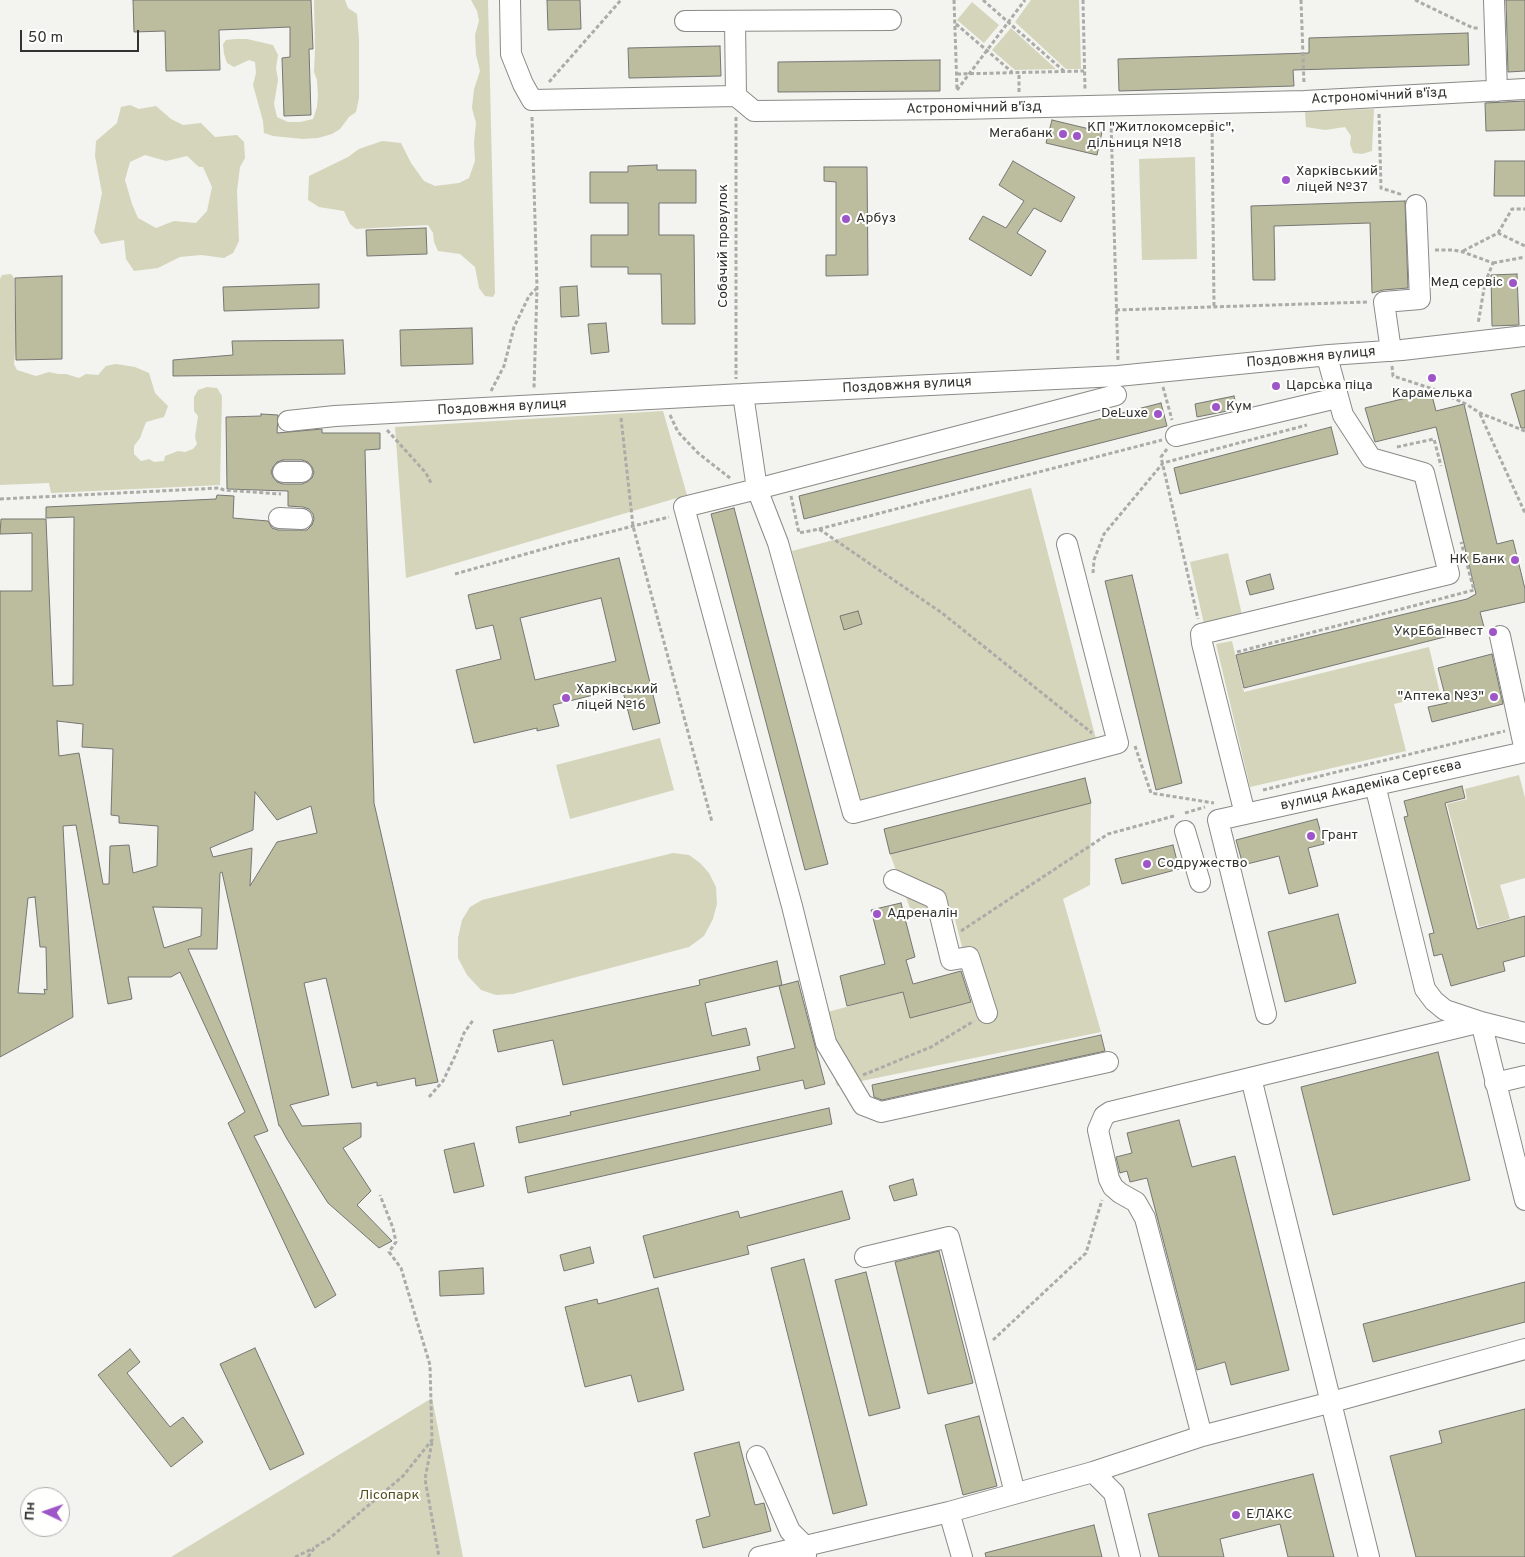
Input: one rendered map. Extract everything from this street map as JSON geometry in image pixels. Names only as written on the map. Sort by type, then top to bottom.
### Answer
[{"type":"street","points":[[510,0],[511,54],[523,84],[532,100],[736,96],[735,22]]},
{"type":"street","points":[[1494,0],[1498,91]]},
{"type":"street","points":[[685,21],[892,20]]},
{"type":"street","name":"Астрономічний в'їзд","points":[[736,96],[754,110],[957,100],[1085,108],[1379,98],[1525,89]]},
{"type":"street","points":[[1391,351],[1384,302],[1420,299],[1416,205]]},
{"type":"street","name":"Поздовжня вулиця","points":[[288,421],[335,416],[743,394],[1117,386],[1329,355],[1391,351],[1525,336]]},
{"type":"street","points":[[1245,814],[1201,634],[1449,574],[1424,472],[1371,458],[1343,415],[1329,364],[1329,355]]},
{"type":"street","points":[[1108,1062],[881,1112],[863,1105],[826,1044],[790,896],[684,507],[752,491],[1117,386]]},
{"type":"street","points":[[743,394],[752,491],[778,543],[853,813],[1118,743],[1067,544]]},
{"type":"street","points":[[1176,436],[1338,398]]},
{"type":"street","points":[[279,518],[302,519]]},
{"type":"street","points":[[1500,636],[1525,752]]},
{"type":"street","name":"вулиця Академіка Сергєєва","points":[[1218,812],[1245,814],[1525,752]]},
{"type":"street","points":[[1375,785],[1425,989],[1434,1001],[1445,1010],[1481,1022],[1525,1033]]},
{"type":"street","points":[[1218,812],[1266,1014]]},
{"type":"street","points":[[1185,831],[1200,882]]},
{"type":"street","points":[[894,880],[936,899],[951,960],[969,957],[987,1013]]},
{"type":"street","points":[[1202,1436],[1145,1218],[1136,1202],[1120,1194],[1113,1187],[1109,1179],[1098,1130],[1100,1123],[1110,1112],[1481,1022]]},
{"type":"street","points":[[1481,1022],[1525,1200]]},
{"type":"street","points":[[1495,1083],[1525,1076]]},
{"type":"street","points":[[1251,1078],[1369,1557]]},
{"type":"street","points":[[865,1256],[949,1237],[1015,1493]]},
{"type":"street","points":[[759,1557],[805,1551],[1093,1472],[1202,1436],[1525,1349]]},
{"type":"street","points":[[757,1456],[790,1531],[805,1551]]},
{"type":"street","points":[[1093,1472],[1114,1493],[1130,1557]]},
{"type":"street","points":[[948,1512],[962,1557]]},
{"type":"path","points":[[534,406],[537,288],[532,100],[621,0]]},
{"type":"path","points":[[954,0],[957,100]]},
{"type":"path","points":[[983,0],[1065,72]]},
{"type":"path","points":[[957,100],[1025,0]]},
{"type":"path","points":[[1083,0],[1085,108]]},
{"type":"path","points":[[1301,0],[1304,101]]},
{"type":"path","points":[[1415,0],[1473,28],[1496,28]]},
{"type":"path","points":[[955,24],[1012,73]]},
{"type":"path","points":[[957,74],[1084,72]]},
{"type":"path","name":"Собачий провулок","points":[[736,96],[736,387],[743,394]]},
{"type":"path","points":[[1379,98],[1381,188],[1409,198],[1416,205]]},
{"type":"path","points":[[1211,104],[1214,306]]},
{"type":"path","points":[[1111,106],[1117,386]]},
{"type":"path","points":[[1463,252],[1498,233],[1512,209],[1525,209]]},
{"type":"path","points":[[1498,233],[1525,246]]},
{"type":"path","points":[[1493,263],[1525,257]]},
{"type":"path","points":[[482,409],[504,366],[514,327],[529,296],[537,288]]},
{"type":"path","points":[[1116,310],[1384,302]]},
{"type":"path","points":[[1391,351],[1394,376],[1436,390],[1480,413],[1525,431]]},
{"type":"path","points":[[1162,381],[1176,436],[1161,457],[1201,634]]},
{"type":"path","points":[[668,410],[678,432],[698,452],[752,491]]},
{"type":"path","points":[[1480,413],[1525,513]]},
{"type":"path","points":[[621,417],[633,526],[712,822]]},
{"type":"path","points":[[1093,579],[1094,560],[1104,534],[1163,463],[1315,423]]},
{"type":"path","points":[[381,424],[426,473],[432,485]]},
{"type":"path","points":[[793,528],[800,533],[819,529],[1176,436]]},
{"type":"path","points":[[1392,448],[1434,439],[1441,467]]},
{"type":"path","points":[[0,498],[219,488],[224,490],[281,494]]},
{"type":"path","points":[[789,491],[800,533]]},
{"type":"path","points":[[455,574],[554,546],[670,517]]},
{"type":"path","points":[[819,529],[942,614],[1109,746]]},
{"type":"path","points":[[1237,652],[1474,590],[1459,533]]},
{"type":"path","points":[[947,940],[1108,834],[1218,812]]},
{"type":"path","points":[[848,1081],[931,1047],[987,1013]]},
{"type":"path","points":[[429,1097],[442,1081],[456,1054],[464,1032],[474,1019]]},
{"type":"path","points":[[979,1353],[1086,1253],[1109,1179]]},
{"type":"path","points":[[380,1196],[393,1228],[396,1242],[389,1252],[401,1268],[430,1365],[432,1440],[425,1479],[439,1557]]},
{"type":"path","points":[[295,1557],[315,1548],[330,1538],[403,1476],[432,1440]]},
{"type":"path","points":[[308,1557],[315,1548]]},
{"type":"green space","points":[[314,0],[345,0],[348,8],[357,14],[359,98],[356,112],[349,117],[340,129],[332,134],[318,138],[303,139],[273,136],[264,133],[263,121],[253,85],[256,73],[255,62],[249,60],[234,67],[227,63],[223,44],[226,40],[247,39],[273,45],[278,55],[276,68],[278,80],[274,104],[277,117],[288,122],[313,119],[318,95],[317,80],[314,72]]},
{"type":"green space","points":[[471,0],[488,0],[495,293],[493,297],[485,296],[479,288],[475,267],[460,254],[438,251],[433,233],[428,225],[356,229],[350,224],[344,211],[319,207],[308,200],[309,176],[348,157],[359,149],[382,141],[401,143],[411,163],[424,181],[435,186],[459,183],[469,178],[475,161],[476,123],[472,108],[474,89],[480,71],[476,55],[475,35],[479,21],[477,11]]},
{"type":"green space","points":[[1031,0],[1079,0],[1081,69],[1066,69],[1015,22]]},
{"type":"green space","points":[[972,2],[999,25],[984,43],[957,20]]},
{"type":"green space","points":[[1011,28],[1056,69],[1015,70],[992,50]]},
{"type":"green space","points":[[130,105],[139,109],[156,106],[171,119],[183,125],[201,123],[215,137],[237,135],[244,142],[245,158],[240,167],[237,191],[239,241],[233,253],[224,258],[201,255],[180,257],[158,268],[134,271],[126,259],[124,240],[101,244],[94,232],[102,193],[95,156],[96,141],[117,123],[121,107]],"holes":[[[145,155],[166,161],[187,156],[199,167],[203,167],[212,187],[207,211],[196,223],[174,221],[156,228],[138,218],[125,180],[130,162]]]},
{"type":"green space","points":[[1374,109],[1372,151],[1362,154],[1353,153],[1350,144],[1351,136],[1345,127],[1325,130],[1306,127],[1305,111]]},
{"type":"green space","points":[[1195,157],[1197,259],[1142,260],[1139,159]]},
{"type":"green space","points":[[11,274],[14,278],[16,343],[14,364],[17,370],[36,376],[49,372],[79,378],[86,374],[98,375],[106,366],[116,364],[135,367],[149,373],[155,393],[168,406],[164,417],[146,422],[140,438],[134,446],[134,454],[141,461],[149,459],[154,462],[164,461],[165,456],[178,451],[185,452],[193,449],[197,444],[195,437],[198,416],[194,411],[194,397],[198,390],[207,387],[217,388],[222,396],[220,485],[51,493],[49,483],[0,485],[0,279],[2,275]]},
{"type":"green space","points":[[663,411],[687,495],[406,578],[395,427]]},
{"type":"green space","points":[[1031,488],[1096,739],[857,801],[792,551]]},
{"type":"green space","points":[[1228,553],[1242,615],[1204,624],[1190,562]]},
{"type":"green space","points":[[1232,641],[1244,692],[1429,647],[1440,693],[1394,704],[1406,751],[1250,787],[1216,644]]},
{"type":"green space","points":[[660,738],[674,790],[570,819],[556,765]]},
{"type":"green space","points":[[1519,775],[1525,798],[1525,878],[1500,885],[1510,919],[1479,927],[1447,804],[1467,799],[1465,789]]},
{"type":"green space","points":[[1091,803],[1090,885],[1063,899],[1101,1032],[837,1086],[816,1015],[903,992],[910,1018],[976,1001],[953,912],[914,919],[890,854]]},
{"type":"green space","points":[[673,853],[689,855],[700,863],[709,873],[716,887],[717,904],[713,919],[704,936],[689,947],[513,994],[496,995],[481,990],[467,975],[458,958],[458,938],[462,920],[470,907],[482,900]]},
{"type":"green space","name":"Лісопарк","points":[[432,1398],[463,1557],[171,1557],[255,1506]]},
{"type":"building","points":[[133,0],[311,0],[313,49],[309,49],[311,115],[284,116],[282,58],[290,57],[290,27],[219,30],[220,70],[166,71],[165,31],[134,32]]},
{"type":"building","points":[[547,0],[580,0],[581,29],[548,30]]},
{"type":"building","points":[[1506,0],[1525,0],[1525,71],[1508,72]]},
{"type":"building","points":[[1468,33],[1469,65],[1293,70],[1294,86],[1119,91],[1118,59],[1309,53],[1309,38]]},
{"type":"building","points":[[720,46],[721,76],[629,78],[628,48]]},
{"type":"building","points":[[940,60],[940,91],[778,92],[778,62]]},
{"type":"building","points":[[1525,101],[1525,130],[1486,131],[1485,103]]},
{"type":"building","points":[[1052,120],[1102,132],[1097,155],[1046,143]]},
{"type":"building","points":[[1013,161],[1075,197],[1061,222],[1034,208],[1017,233],[1046,251],[1031,276],[969,239],[983,216],[1006,228],[1024,201],[999,185]]},
{"type":"building","points":[[1495,161],[1525,161],[1525,196],[1494,196]]},
{"type":"building","points":[[657,165],[657,170],[696,170],[696,203],[659,203],[659,235],[694,235],[695,324],[662,324],[661,274],[628,274],[628,267],[591,267],[591,235],[628,235],[628,203],[590,203],[590,172],[628,172],[628,166]]},
{"type":"building","points":[[824,167],[867,167],[868,275],[826,276],[826,255],[836,255],[836,182],[824,181]]},
{"type":"building","points":[[1405,201],[1408,288],[1372,293],[1370,223],[1274,226],[1275,280],[1253,280],[1251,206]]},
{"type":"building","points":[[426,228],[427,254],[367,256],[366,230]]},
{"type":"building","points":[[1517,274],[1519,325],[1492,326],[1491,275]]},
{"type":"building","points":[[62,276],[62,359],[16,360],[15,278]]},
{"type":"building","points":[[319,284],[319,308],[224,311],[223,287]]},
{"type":"building","points":[[577,286],[579,316],[561,317],[560,287]]},
{"type":"building","points":[[606,323],[609,352],[591,354],[588,324]]},
{"type":"building","points":[[472,328],[473,364],[401,366],[400,330]]},
{"type":"building","points":[[343,340],[345,374],[173,376],[173,360],[233,355],[232,341]]},
{"type":"building","points":[[1525,390],[1525,428],[1521,428],[1511,394]]},
{"type":"building","points":[[1431,392],[1436,411],[1464,404],[1497,544],[1513,540],[1525,589],[1525,602],[1480,612],[1484,627],[1244,688],[1236,655],[1467,599],[1476,594],[1436,427],[1375,442],[1365,408]]},
{"type":"building","name":"Кум","points":[[1234,396],[1237,409],[1197,417],[1195,404]]},
{"type":"building","points":[[1161,403],[1167,426],[804,519],[799,496]]},
{"type":"building","points":[[261,414],[278,415],[277,433],[322,429],[322,433],[380,433],[380,449],[365,450],[374,803],[438,1082],[416,1086],[415,1078],[377,1086],[377,1082],[352,1088],[326,978],[304,983],[329,1095],[290,1105],[302,1126],[361,1123],[361,1137],[343,1148],[371,1191],[357,1205],[392,1241],[379,1248],[328,1203],[279,1126],[222,872],[220,873],[217,949],[188,949],[268,1131],[254,1136],[336,1295],[315,1308],[228,1123],[245,1112],[180,972],[171,977],[128,977],[132,999],[108,1004],[76,825],[63,826],[73,1017],[0,1057],[0,591],[32,591],[32,533],[0,534],[1,519],[46,519],[53,686],[73,685],[74,517],[46,518],[46,507],[216,499],[217,495],[234,496],[233,518],[268,521],[272,528],[278,530],[307,530],[312,525],[313,514],[309,509],[303,507],[288,506],[288,491],[227,489],[226,417],[261,416]],"holes":[[[283,460],[302,460],[308,462],[314,472],[312,478],[302,484],[283,484],[277,482],[271,472],[277,462]],[[57,721],[83,724],[82,747],[113,749],[111,815],[119,816],[119,823],[158,826],[157,866],[133,873],[129,845],[110,846],[109,884],[103,884],[79,753],[59,756]],[[255,792],[277,820],[311,806],[317,833],[277,842],[250,886],[252,848],[213,857],[210,848],[253,830]],[[35,897],[40,947],[46,947],[47,990],[44,989],[45,994],[18,993],[28,898]],[[153,907],[202,908],[201,936],[164,948]]]},
{"type":"building","points":[[1331,427],[1338,454],[1180,494],[1174,468]]},
{"type":"building","points":[[734,508],[828,864],[805,870],[711,514]]},
{"type":"building","points":[[619,558],[660,723],[633,730],[622,688],[553,705],[559,726],[537,731],[537,728],[474,743],[456,670],[501,659],[493,625],[476,629],[468,595]],"holes":[[[601,598],[616,661],[535,680],[520,618]]]},
{"type":"building","points":[[1270,574],[1274,589],[1250,595],[1246,581]]},
{"type":"building","points":[[1132,575],[1182,783],[1156,790],[1105,581]]},
{"type":"building","points":[[858,611],[862,624],[844,630],[840,616]]},
{"type":"building","points":[[1492,654],[1503,704],[1432,722],[1428,707],[1447,703],[1438,668]]},
{"type":"building","points":[[1085,778],[1091,803],[890,854],[884,829]]},
{"type":"building","points":[[1462,786],[1465,798],[1445,803],[1477,929],[1525,916],[1525,956],[1503,962],[1505,971],[1451,986],[1442,954],[1434,956],[1429,934],[1434,933],[1404,817],[1408,816],[1404,801]]},
{"type":"building","points":[[1317,819],[1324,844],[1308,848],[1318,886],[1289,894],[1279,856],[1243,865],[1236,840]]},
{"type":"building","name":"Содружество","points":[[1173,845],[1179,869],[1122,884],[1115,859]]},
{"type":"building","points":[[901,903],[915,957],[906,960],[913,984],[961,971],[971,1002],[910,1018],[903,992],[847,1006],[840,976],[885,964],[871,910]]},
{"type":"building","points":[[1338,914],[1356,983],[1285,1002],[1268,932]]},
{"type":"building","points":[[777,961],[782,985],[705,1003],[712,1036],[746,1028],[750,1045],[563,1085],[553,1040],[498,1052],[493,1030],[700,985],[699,980]]},
{"type":"building","points":[[798,981],[825,1084],[805,1089],[803,1080],[519,1143],[516,1127],[571,1115],[570,1112],[760,1070],[757,1057],[795,1048],[779,986]]},
{"type":"building","points":[[1101,1035],[1105,1051],[882,1100],[874,1097],[872,1085]]},
{"type":"building","points":[[1438,1052],[1470,1180],[1333,1215],[1301,1087]]},
{"type":"building","points":[[829,1108],[832,1124],[528,1193],[525,1177]]},
{"type":"building","points":[[1179,1120],[1192,1167],[1235,1156],[1289,1370],[1231,1385],[1225,1362],[1197,1370],[1147,1178],[1130,1182],[1127,1171],[1120,1173],[1116,1157],[1132,1153],[1127,1133]]},
{"type":"building","points":[[474,1143],[484,1186],[454,1193],[444,1150]]},
{"type":"building","points":[[913,1179],[917,1195],[894,1201],[889,1186]]},
{"type":"building","points":[[842,1191],[850,1219],[747,1246],[749,1254],[654,1278],[643,1236],[738,1211],[740,1218]]},
{"type":"building","points":[[590,1247],[594,1263],[564,1271],[560,1255]]},
{"type":"building","points":[[939,1251],[973,1383],[928,1394],[895,1262]]},
{"type":"building","points":[[804,1259],[867,1505],[833,1514],[771,1268]]},
{"type":"building","points":[[483,1268],[484,1294],[440,1296],[439,1271]]},
{"type":"building","points":[[866,1272],[900,1408],[869,1416],[835,1280]]},
{"type":"building","points":[[1525,1282],[1525,1322],[1373,1362],[1363,1324]]},
{"type":"building","points":[[658,1288],[684,1390],[638,1402],[631,1375],[585,1387],[565,1307],[597,1299],[598,1304]]},
{"type":"building","points":[[255,1348],[304,1454],[270,1470],[220,1364]]},
{"type":"building","points":[[130,1349],[140,1362],[127,1373],[170,1427],[183,1417],[203,1442],[171,1467],[98,1375]]},
{"type":"building","points":[[1525,1409],[1525,1557],[1416,1557],[1390,1456],[1442,1443],[1439,1431]]},
{"type":"building","points":[[979,1416],[997,1486],[963,1495],[945,1425]]},
{"type":"building","points":[[739,1442],[755,1505],[764,1503],[771,1531],[703,1548],[696,1520],[710,1516],[694,1453]]},
{"type":"building","name":"ЕЛАКС","points":[[1313,1474],[1334,1557],[1288,1557],[1280,1524],[1220,1539],[1224,1557],[1159,1557],[1148,1514]]},
{"type":"building","points":[[1094,1525],[1102,1557],[986,1557],[985,1553]]},
{"type":"place","name":"Мегабанк","points":[[1063,134]]},
{"type":"place","name":"КП \"Житлокомсервіс\", дільниця №18","points":[[1077,136]]},
{"type":"place","name":"Харківський ліцей №37","points":[[1286,180]]},
{"type":"place","name":"Арбуз","points":[[846,219]]},
{"type":"place","name":"Мед сервіс","points":[[1513,283]]},
{"type":"place","name":"Карамелька","points":[[1432,378]]},
{"type":"place","name":"Царська піца","points":[[1276,386]]},
{"type":"place","name":"Кум","points":[[1216,407]]},
{"type":"place","name":"DeLuxe","points":[[1158,414]]},
{"type":"place","name":"НК Банк","points":[[1515,560]]},
{"type":"place","name":"УкрЕбаІнвест","points":[[1493,632]]},
{"type":"place","name":"\"Аптека №3\"","points":[[1494,697]]},
{"type":"place","name":"Харківський ліцей №16","points":[[566,698]]},
{"type":"place","name":"Грант","points":[[1311,836]]},
{"type":"place","name":"Содружество","points":[[1147,864]]},
{"type":"place","name":"Адреналін","points":[[877,914]]},
{"type":"place","name":"ЕЛАКС","points":[[1236,1515]]}]
